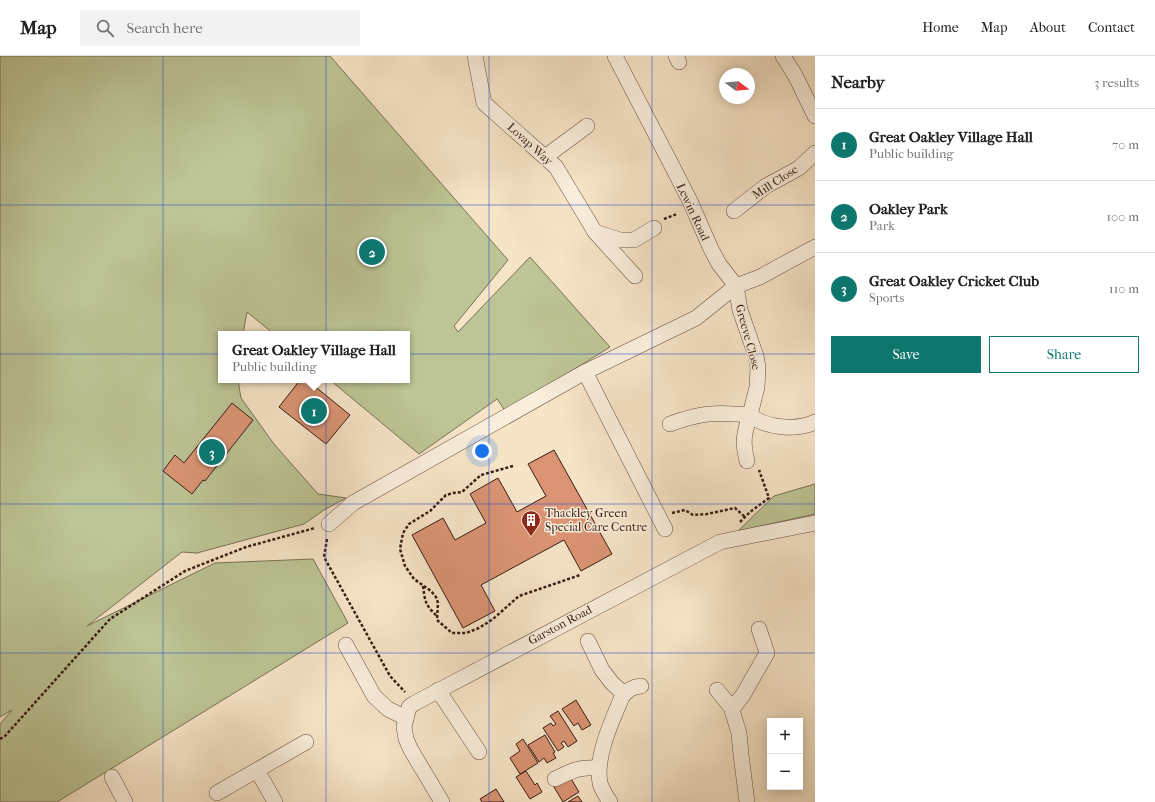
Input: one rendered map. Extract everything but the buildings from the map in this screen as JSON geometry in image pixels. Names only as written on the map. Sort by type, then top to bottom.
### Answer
[{"type":"street","name":"Lovap Way","points":[[474,56],[484,103],[556,167],[594,232],[635,276]]},
{"type":"street","name":"Lewin Road","points":[[615,56],[683,187],[711,249],[719,264],[736,286]]},
{"type":"street","points":[[783,56],[796,77],[815,116]]},
{"type":"street","points":[[545,157],[586,126]]},
{"type":"street","name":"Mill Close","points":[[734,211],[766,186],[798,168],[815,153]]},
{"type":"street","points":[[594,232],[620,240],[634,240],[654,228]]},
{"type":"street","points":[[329,524],[353,503],[585,372],[696,318],[736,286],[760,277],[815,247]]},
{"type":"street","name":"Greeve Close","points":[[736,286],[740,310],[758,367],[757,387],[744,439],[746,457]]},
{"type":"street","points":[[585,372],[665,529]]},
{"type":"street","points":[[670,424],[702,414],[715,412],[750,415],[756,420],[769,426],[798,427],[815,422]]},
{"type":"street","name":"Garston Road","points":[[406,718],[409,707],[438,690],[720,542],[815,523]]},
{"type":"street","points":[[732,710],[743,695],[767,654],[759,629]]},
{"type":"street","points":[[588,641],[602,670],[612,683],[624,694]]},
{"type":"street","points":[[346,645],[374,696],[388,709],[406,718],[404,727],[406,739],[442,802]]},
{"type":"street","points":[[610,802],[600,784],[599,768],[604,746],[616,711],[624,694],[633,687],[641,686]]},
{"type":"street","points":[[438,690],[478,752]]},
{"type":"street","points":[[718,690],[732,710],[739,733],[743,781],[747,802]]},
{"type":"street","points":[[217,793],[306,742]]},
{"type":"street","points":[[555,779],[568,772],[583,767],[599,768]]},
{"type":"street","points":[[257,770],[275,802]]},
{"type":"street","points":[[112,777],[125,802]]},
{"type":"path","points":[[733,539],[734,528],[769,498],[753,450],[746,457]]},
{"type":"path","points":[[513,466],[481,475],[462,492],[453,492],[446,495],[430,511],[410,524],[403,533],[400,549],[405,566],[414,579],[431,591],[436,597],[438,603],[437,620],[452,633],[466,634],[493,619],[519,596],[580,576]]},
{"type":"path","points":[[658,516],[685,510],[693,514],[707,514],[736,508],[745,517]]},
{"type":"path","points":[[0,739],[5,736],[110,619],[185,571],[246,547],[329,524],[324,556],[390,676],[415,703]]},
{"type":"path","points":[[423,585],[425,600],[429,609],[437,616]]},
{"type":"green space","points":[[0,56],[330,56],[508,260],[454,326],[458,332],[530,257],[610,347],[506,412],[497,399],[419,454],[334,383],[410,383],[410,331],[270,331],[247,312],[244,331],[218,331],[218,383],[238,383],[241,398],[274,444],[318,494],[346,498],[324,510],[304,524],[197,553],[182,552],[87,626],[215,563],[313,559],[348,623],[57,802],[0,802],[0,724],[12,710],[0,717]]},
{"type":"green space","points":[[815,484],[815,514],[738,531],[774,496]]},
{"type":"place","name":"Oakley Park","points":[[372,252]]},
{"type":"place","name":"Great Oakley Village Hall","points":[[314,411]]},
{"type":"place","name":"Great Oakley Cricket Club","points":[[212,452]]},
{"type":"place","name":"Thackley Green Special Care Centre","points":[[531,537]]}]
